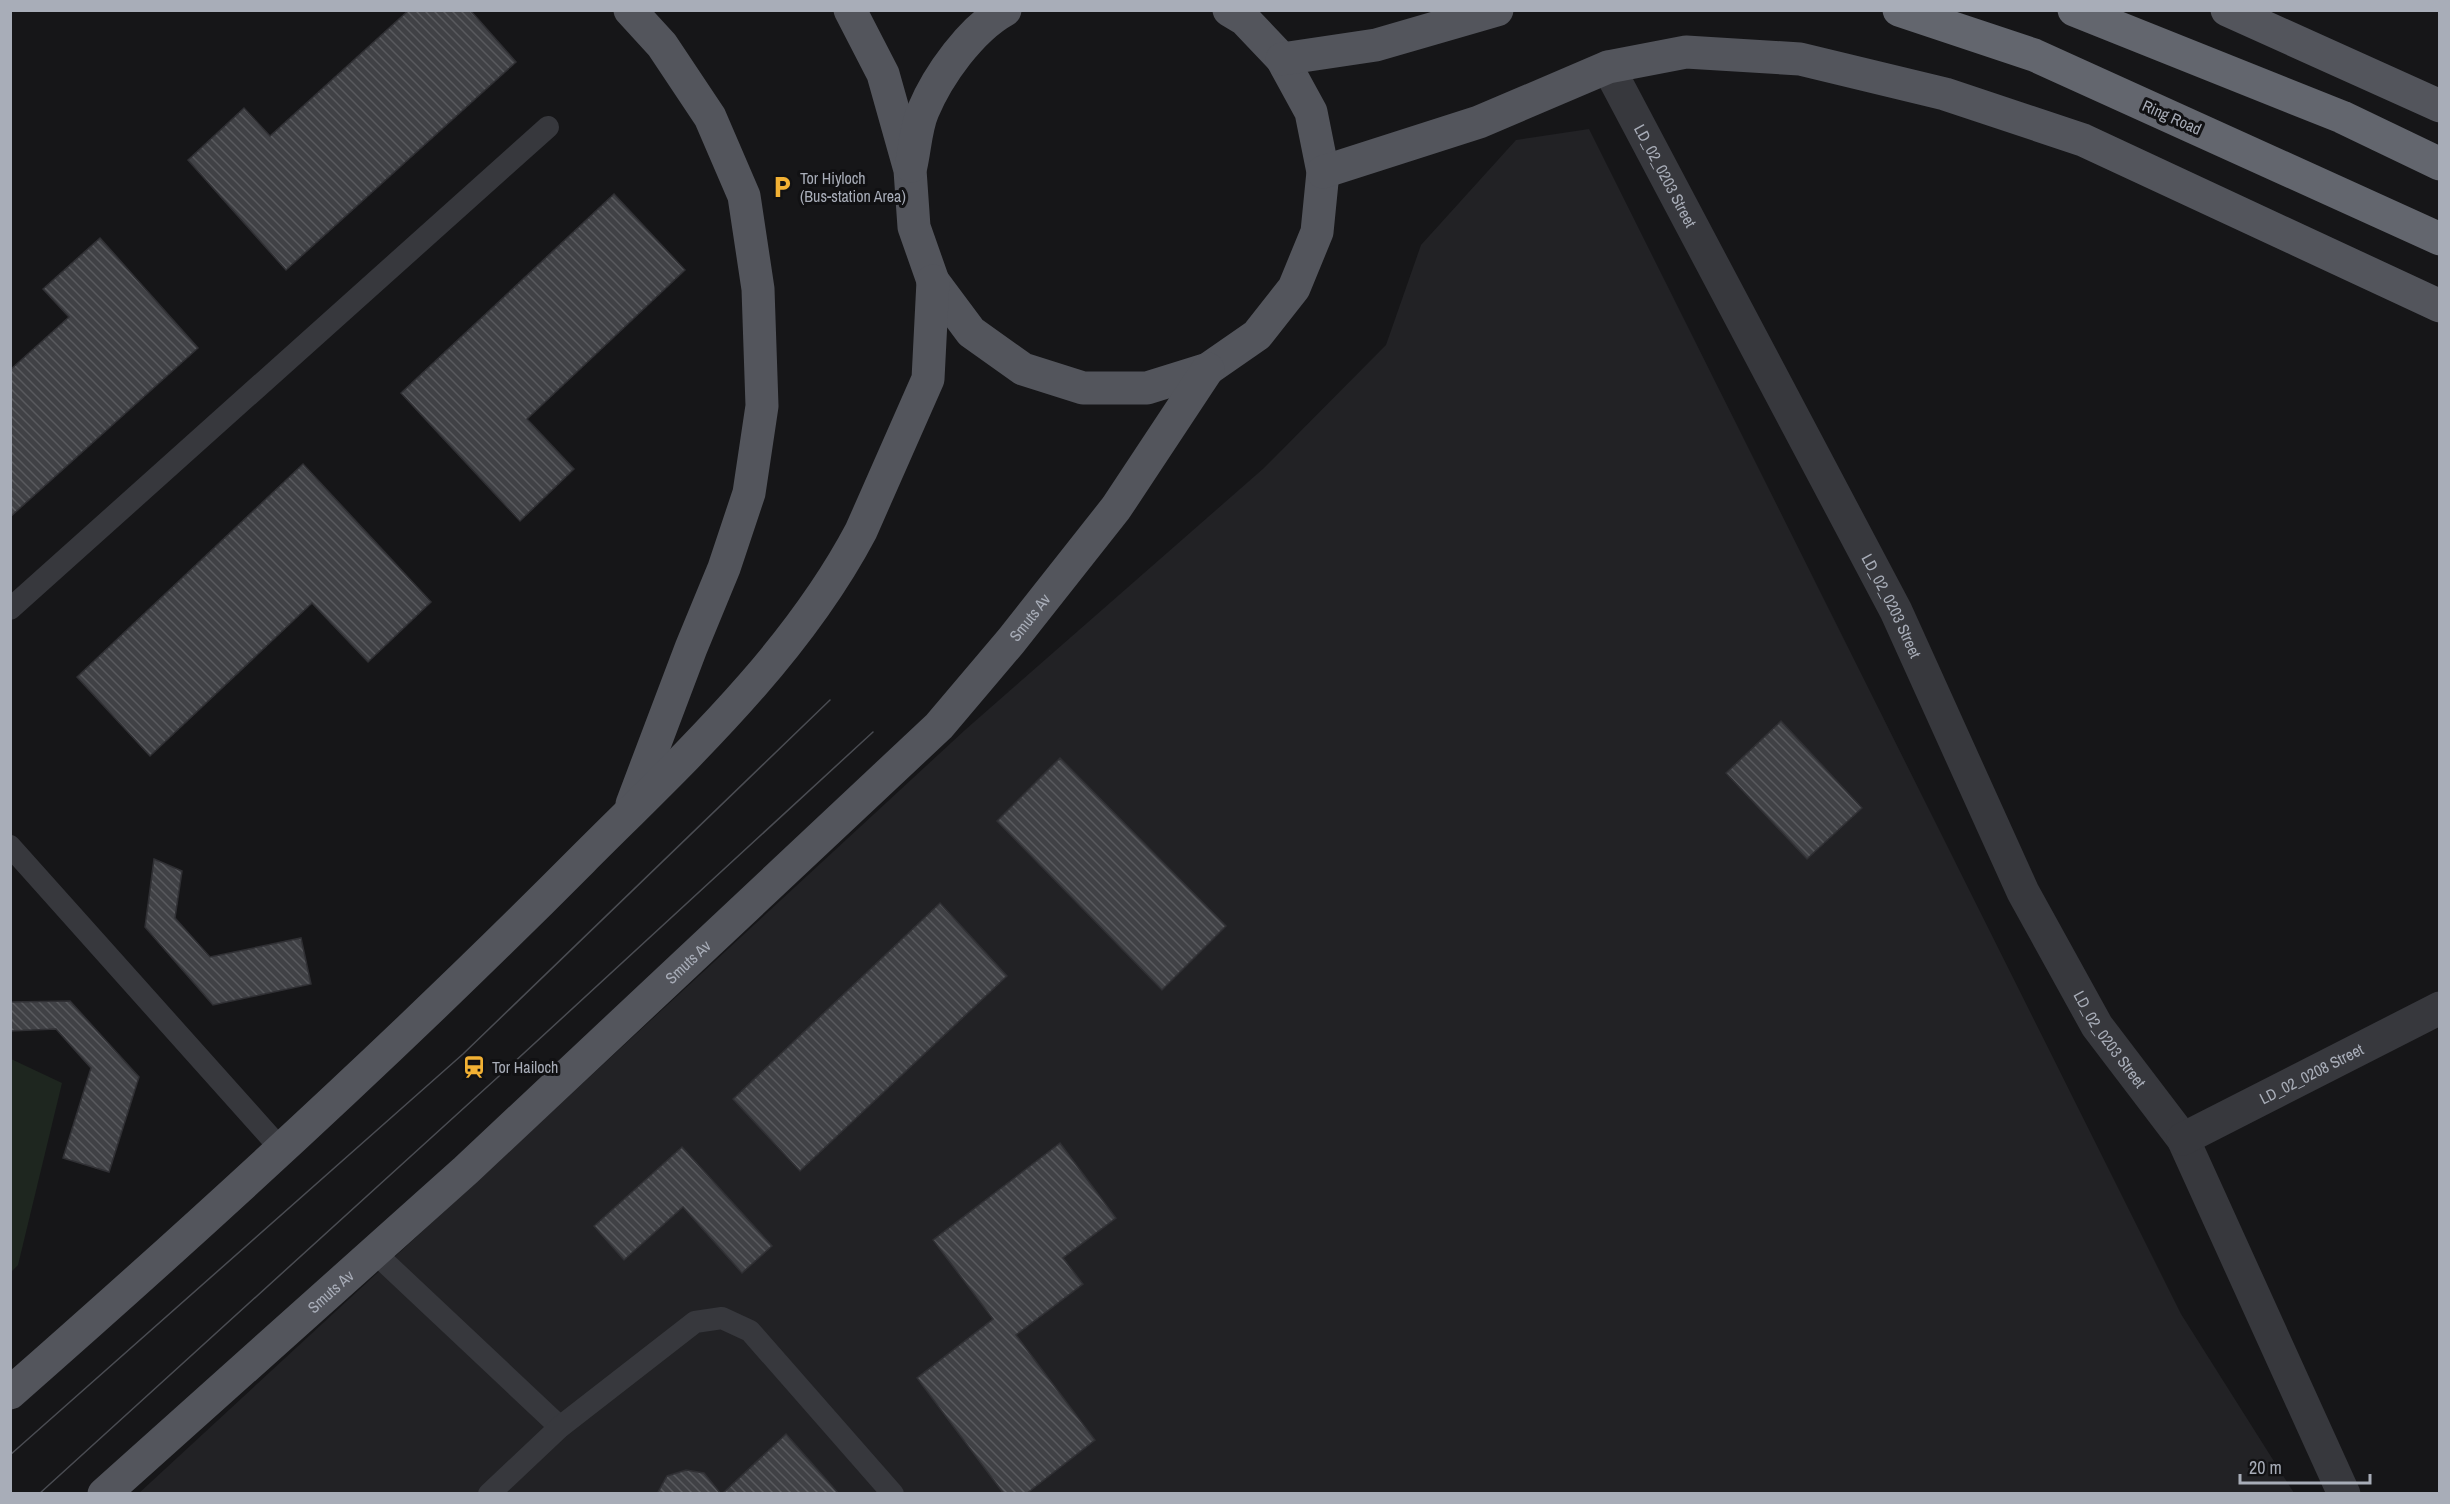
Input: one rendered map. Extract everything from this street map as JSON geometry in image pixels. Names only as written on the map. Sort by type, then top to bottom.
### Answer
[{"type":"highway","name":"Ring Road","points":[[1899,10],[2034,55],[2439,239]]},
{"type":"highway","points":[[2074,10],[2342,117],[2439,164]]},
{"type":"main road","points":[[628,814],[724,568],[749,493],[762,406],[758,289],[744,196],[710,117],[662,45],[630,10]]},
{"type":"main road","points":[[850,10],[883,74],[910,170],[914,227],[933,281],[971,332],[1023,369],[1083,388],[1147,388],[1208,369],[1257,335],[1294,288],[1317,232],[1323,172],[1311,112],[1282,59],[1242,13]]},
{"type":"main road","points":[[910,170],[923,112],[952,59],[994,16],[1005,10]]},
{"type":"main road","points":[[1282,59],[1376,45],[1497,10]]},
{"type":"main road","points":[[2227,10],[2439,106]]},
{"type":"main road","points":[[1323,172],[1479,122],[1608,67],[1686,52],[1800,59],[1945,94],[2083,140],[2439,306]]},
{"type":"main road","points":[[10,1393],[166,1256],[477,966],[718,724],[801,624],[850,550],[928,379],[933,281]]},
{"type":"main road","name":"Smuts Av","points":[[104,1494],[466,1170],[939,726],[1011,641],[1116,508],[1208,369]]},
{"type":"street","name":"LD_02_0203 Street","points":[[1608,67],[1896,611],[2023,892],[2097,1026],[2183,1139],[2344,1494]]},
{"type":"street","name":"LD_02_0208 Street","points":[[2183,1139],[2439,1008]]},
{"type":"lane","points":[[10,609],[548,128]]},
{"type":"lane","points":[[10,846],[281,1149]]},
{"type":"lane","points":[[374,1251],[560,1427]]},
{"type":"lane","points":[[489,1494],[560,1427],[695,1322],[722,1317],[750,1331],[893,1494]]},
{"type":"shaded area","points":[[1589,129],[2181,1314],[2294,1493],[138,1494],[965,730],[1264,468],[1386,345],[1421,245],[1516,140]]},
{"type":"shaded area","points":[[11,1059],[62,1083],[18,1265],[11,1272]]},
{"type":"building","points":[[409,10],[470,10],[516,62],[286,270],[188,160],[244,108],[270,136]]},
{"type":"building","points":[[614,194],[685,270],[527,419],[574,469],[520,521],[401,393]]},
{"type":"building","points":[[100,238],[198,348],[10,517],[10,370],[69,317],[43,289]]},
{"type":"building","points":[[303,464],[431,602],[368,662],[312,603],[150,756],[77,677]]},
{"type":"building","points":[[1781,721],[1862,808],[1807,859],[1726,773]]},
{"type":"building","points":[[1060,758],[1226,926],[1162,990],[997,821]]},
{"type":"building","points":[[154,859],[182,871],[175,918],[210,957],[301,938],[311,984],[213,1005],[145,927]]},
{"type":"building","points":[[940,903],[1007,976],[800,1171],[733,1099]]},
{"type":"building","points":[[70,1001],[139,1077],[109,1172],[63,1158],[91,1068],[56,1029],[10,1031],[10,1002]]},
{"type":"building","points":[[1060,1143],[1116,1218],[1063,1258],[1083,1284],[1016,1335],[1095,1440],[1026,1494],[1004,1494],[917,1378],[993,1319],[933,1240]]},
{"type":"building","points":[[682,1147],[772,1246],[742,1273],[683,1207],[624,1260],[594,1226]]},
{"type":"building","points":[[786,1434],[839,1494],[722,1494]]},
{"type":"building","points":[[686,1470],[704,1473],[721,1494],[657,1494],[667,1476]]},
{"type":"tram line","points":[[10,1455],[463,1054],[830,700]]},
{"type":"tram line","points":[[39,1494],[873,732]]},
{"type":"place","name":"Tor Hiyloch (Bus-station Area)","points":[[782,187]]},
{"type":"place","name":"Tor Hailoch","points":[[474,1067]]}]
